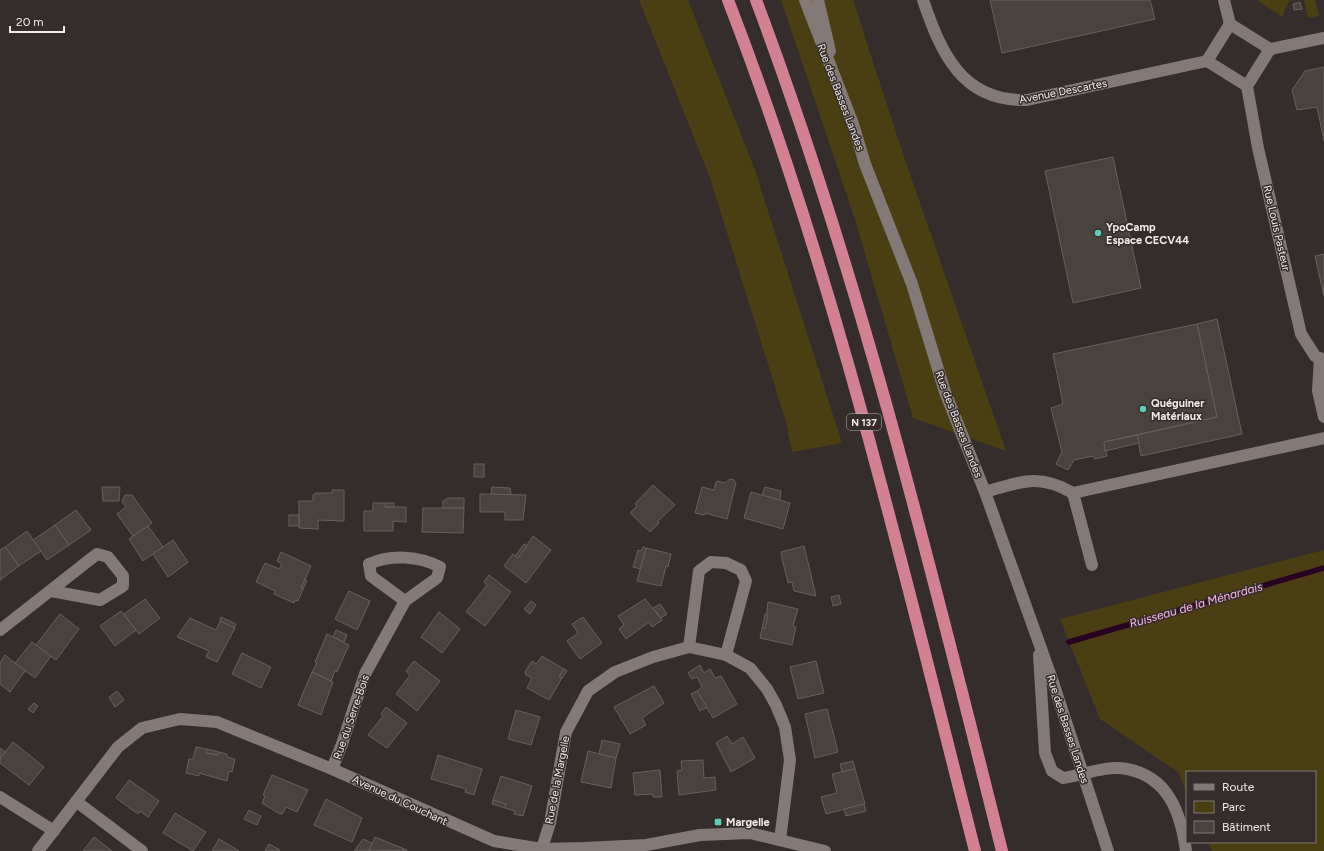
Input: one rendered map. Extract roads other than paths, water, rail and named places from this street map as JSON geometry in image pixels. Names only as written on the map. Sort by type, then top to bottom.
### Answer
[{"type":"highway","name":"N 137","points":[[728,0],[781,148],[833,311],[889,514],[974,851]]},
{"type":"highway","name":"N 137","points":[[756,0],[811,153],[853,288],[918,521],[1002,851]]},
{"type":"street","name":"Rue des Basses Landes","points":[[804,0],[853,124],[865,164],[912,284],[945,392],[985,492],[1039,643],[1108,851]]},
{"type":"street","points":[[818,0],[840,93]]},
{"type":"street","name":"Avenue Descartes","points":[[923,0],[930,20],[945,53],[958,73],[978,88],[989,94],[1009,100],[1027,100],[1207,61]]},
{"type":"street","points":[[1224,0],[1230,24],[1270,49],[1324,38]]},
{"type":"street","points":[[1230,24],[1207,61],[1247,86],[1270,49]]},
{"type":"street","name":"Rue Louis Pasteur","points":[[1247,86],[1258,148],[1301,334],[1315,356],[1322,360]]},
{"type":"street","points":[[1322,360],[1318,391],[1324,417]]},
{"type":"street","points":[[985,492],[1025,480],[1045,481],[1059,485],[1073,493],[1324,438]]},
{"type":"street","points":[[1073,493],[1092,564]]},
{"type":"street","points":[[0,630],[97,554],[108,558],[123,576],[123,586],[100,600],[50,591]]},
{"type":"street","name":"Rue du Serre-Bois","points":[[332,769],[342,744],[365,674],[405,601],[437,578],[440,567],[427,560],[407,558],[382,558],[369,564],[371,576],[405,601]]},
{"type":"street","points":[[689,647],[699,571],[711,562],[726,563],[741,570],[746,581],[726,655]]},
{"type":"street","points":[[1039,643],[1045,753],[1052,771],[1063,778],[1098,771],[1127,769],[1149,778],[1165,791],[1174,804],[1181,824],[1186,851]]},
{"type":"street","name":"Rue de la Margelle","points":[[542,850],[550,823],[566,732],[588,691],[615,672],[654,657],[689,647],[726,655],[750,668],[767,689],[784,727],[790,760],[780,840]]},
{"type":"street","name":"Avenue du Couchant","points":[[38,851],[118,747],[142,728],[180,719],[217,722],[332,769],[494,841],[542,850],[646,845],[700,835],[750,833],[825,851]]},
{"type":"street","points":[[0,797],[54,831]]},
{"type":"street","points":[[77,802],[142,851]]},
{"type":"waterway","name":"Ruisseau de la Ménardais","points":[[1069,642],[1324,568]]},
{"type":"place","name":"YpoCamp Espace CECV44","points":[[1098,233]]},
{"type":"place","name":"Quéguiner Matériaux","points":[[1143,409]]},
{"type":"place","name":"Margelle","points":[[718,822]]}]
